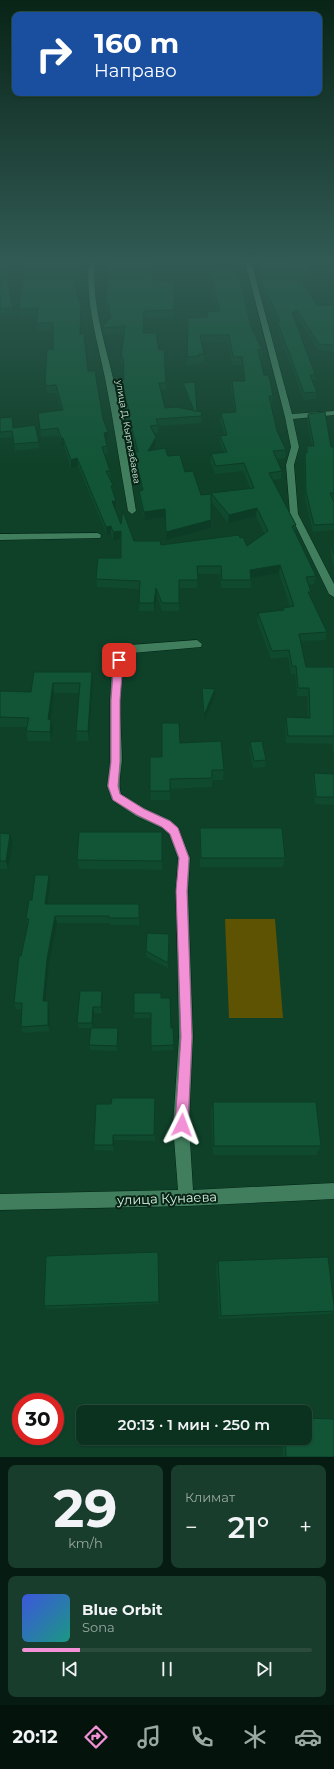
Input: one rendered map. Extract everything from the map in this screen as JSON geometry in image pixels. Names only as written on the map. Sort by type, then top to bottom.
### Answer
[{"type":"street","name":"улица Д. Кыргызбаева","points":[[97,329],[110,384],[132,511]]},
{"type":"street","points":[[266,329],[289,417],[295,447],[290,465],[294,514],[334,594]]},
{"type":"street","points":[[289,417],[334,413]]},
{"type":"street","points":[[0,537],[98,536]]},
{"type":"street","points":[[186,1198],[182,1125],[186,1037],[182,891],[184,858],[174,831],[166,824],[140,812],[116,797],[113,786],[116,762],[115,700],[119,660],[122,653],[130,649],[197,644]]},
{"type":"street","name":"улица Кунаева","points":[[0,1202],[186,1198],[334,1191]]},
{"type":"shaded area","points":[[225,919],[275,919],[283,1018],[229,1018]]},
{"type":"building","points":[[53,329],[80,329],[80,334],[84,334],[88,371],[95,371],[103,419],[108,432],[104,433],[107,446],[102,447],[110,471],[106,471],[113,485],[111,486],[116,501],[112,501],[121,524],[123,511],[134,541],[160,541],[161,545],[239,535],[240,538],[243,537],[247,546],[268,531],[257,508],[229,515],[211,493],[254,488],[244,463],[216,466],[211,454],[227,452],[220,436],[227,435],[221,413],[236,412],[232,381],[245,381],[242,357],[233,357],[229,335],[200,335],[204,354],[187,357],[188,329],[252,329],[262,349],[258,350],[264,375],[268,375],[270,380],[273,396],[269,396],[277,431],[286,450],[273,451],[282,471],[269,473],[296,525],[292,526],[316,576],[306,577],[311,592],[308,592],[327,632],[299,634],[306,667],[334,667],[334,736],[288,736],[286,717],[310,718],[309,688],[298,688],[296,666],[292,666],[289,650],[272,651],[258,613],[284,610],[283,608],[294,606],[280,565],[250,570],[251,580],[222,580],[221,566],[197,566],[198,580],[179,580],[179,603],[162,603],[156,588],[154,603],[139,603],[140,581],[96,579],[98,558],[121,558],[121,531],[113,532],[111,526],[106,527],[77,458],[71,460],[58,428],[40,430],[38,413],[63,410],[56,385],[46,386],[45,380],[47,349],[53,349]]},
{"type":"building","points":[[125,329],[143,329],[143,333],[156,333],[159,350],[164,350],[166,383],[159,383],[165,408],[176,407],[202,412],[201,416],[156,419],[158,425],[150,426],[156,437],[148,451],[165,448],[168,456],[180,455],[185,472],[193,471],[201,495],[211,494],[211,520],[166,532],[165,509],[144,512],[139,491],[143,490],[135,456],[137,456],[135,452],[138,452],[128,413],[130,413],[120,380],[124,380],[123,357],[121,357]]},
{"type":"building","points":[[280,329],[298,329],[315,374],[310,375],[317,392],[304,393]]},
{"type":"building","points":[[309,329],[334,329],[334,345],[319,344]]},
{"type":"building","points":[[195,382],[197,411],[194,411],[183,383]]},
{"type":"building","points":[[325,412],[331,447],[334,447],[334,493],[330,493],[334,502],[334,524],[314,525],[306,492],[305,452],[307,453],[307,446],[314,446],[308,414]]},
{"type":"building","points":[[12,417],[13,428],[35,425],[39,442],[14,444],[12,431],[0,432],[0,418]]},
{"type":"building","points":[[334,543],[334,554],[332,545]]},
{"type":"building","points":[[34,672],[92,672],[88,731],[76,731],[80,683],[53,683],[48,719],[51,720],[50,732],[26,731],[29,718],[0,717],[0,691],[31,692]]},
{"type":"building","points":[[202,688],[215,689],[204,715]]},
{"type":"building","points":[[162,723],[179,723],[180,743],[221,741],[224,770],[212,770],[212,778],[170,779],[170,791],[150,791],[150,757],[162,757]]},
{"type":"building","points":[[262,741],[266,760],[254,761],[250,742]]},
{"type":"building","points":[[314,773],[334,774],[334,797],[316,797]]},
{"type":"building","points":[[200,828],[282,828],[285,858],[201,858]]},
{"type":"building","points":[[79,832],[162,832],[162,861],[77,860]]},
{"type":"building","points":[[0,833],[10,834],[6,861],[0,861]]},
{"type":"building","points":[[35,875],[49,875],[45,904],[139,904],[139,918],[109,918],[109,916],[55,916],[47,959],[43,1001],[48,1001],[48,1025],[21,1027],[22,1003],[14,1003],[19,956],[21,956],[29,919],[26,919],[29,900],[32,900]]},
{"type":"building","points":[[147,933],[169,934],[168,963],[146,951]]},
{"type":"building","points":[[80,991],[102,991],[101,1007],[93,1007],[92,1023],[77,1023]]},
{"type":"building","points":[[134,993],[161,993],[161,998],[170,998],[171,1028],[173,1028],[174,1045],[151,1046],[151,1013],[134,1013]]},
{"type":"building","points":[[91,1028],[118,1028],[117,1046],[89,1045]]},
{"type":"building","points":[[112,1098],[155,1098],[154,1135],[113,1135],[113,1145],[94,1145],[96,1104],[111,1104]]},
{"type":"building","points":[[213,1102],[316,1102],[321,1146],[214,1146]]},
{"type":"building","points":[[158,1252],[159,1302],[44,1306],[46,1256]]},
{"type":"building","points":[[328,1257],[334,1311],[221,1316],[218,1261]]},
{"type":"building","points":[[312,1418],[334,1419],[334,1457],[286,1457],[285,1445],[312,1445]]},
{"type":"route","points":[[119,660],[115,700],[116,762],[113,786],[116,797],[140,812],[166,824],[174,831],[184,858],[182,891],[186,1037],[182,1125]]}]
